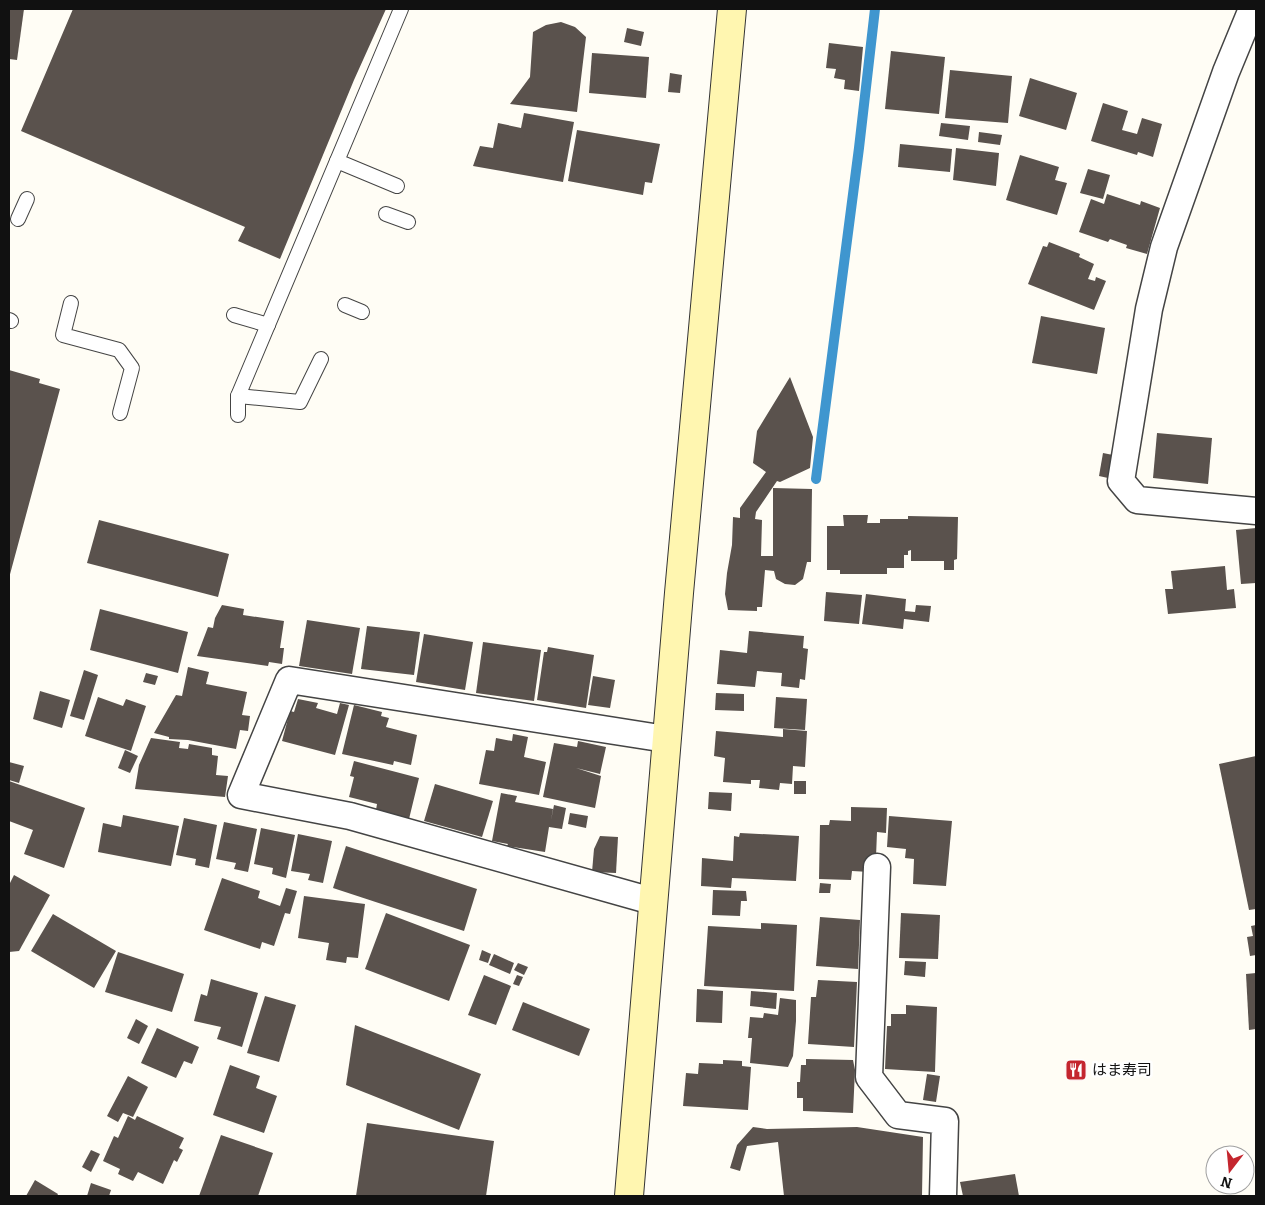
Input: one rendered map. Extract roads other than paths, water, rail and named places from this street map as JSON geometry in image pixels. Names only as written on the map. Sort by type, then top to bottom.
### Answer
[{"type":"street","points":[[629,1196],[666,739],[732,9]]},
{"type":"street","points":[[1252,9],[1226,72],[1164,247],[1149,309],[1121,481],[1137,500],[1256,511]]},
{"type":"street","points":[[652,901],[350,816],[240,795],[289,680],[666,739]]},
{"type":"street","points":[[877,867],[869,1077],[898,1115],[945,1121],[943,1196]]},
{"type":"lane","points":[[238,415],[238,396],[401,9]]},
{"type":"lane","points":[[337,161],[397,186]]},
{"type":"lane","points":[[18,219],[27,199]]},
{"type":"lane","points":[[386,214],[408,222]]},
{"type":"lane","points":[[71,303],[63,335],[119,350],[132,368],[120,413]]},
{"type":"lane","points":[[346,305],[362,312]]},
{"type":"lane","points":[[234,315],[268,325]]},
{"type":"lane","points":[[238,396],[300,402],[321,359]]},
{"type":"waterway","points":[[816,479],[875,9]]},
{"type":"place","name":"はま寿司","points":[[1076,1070]]}]
